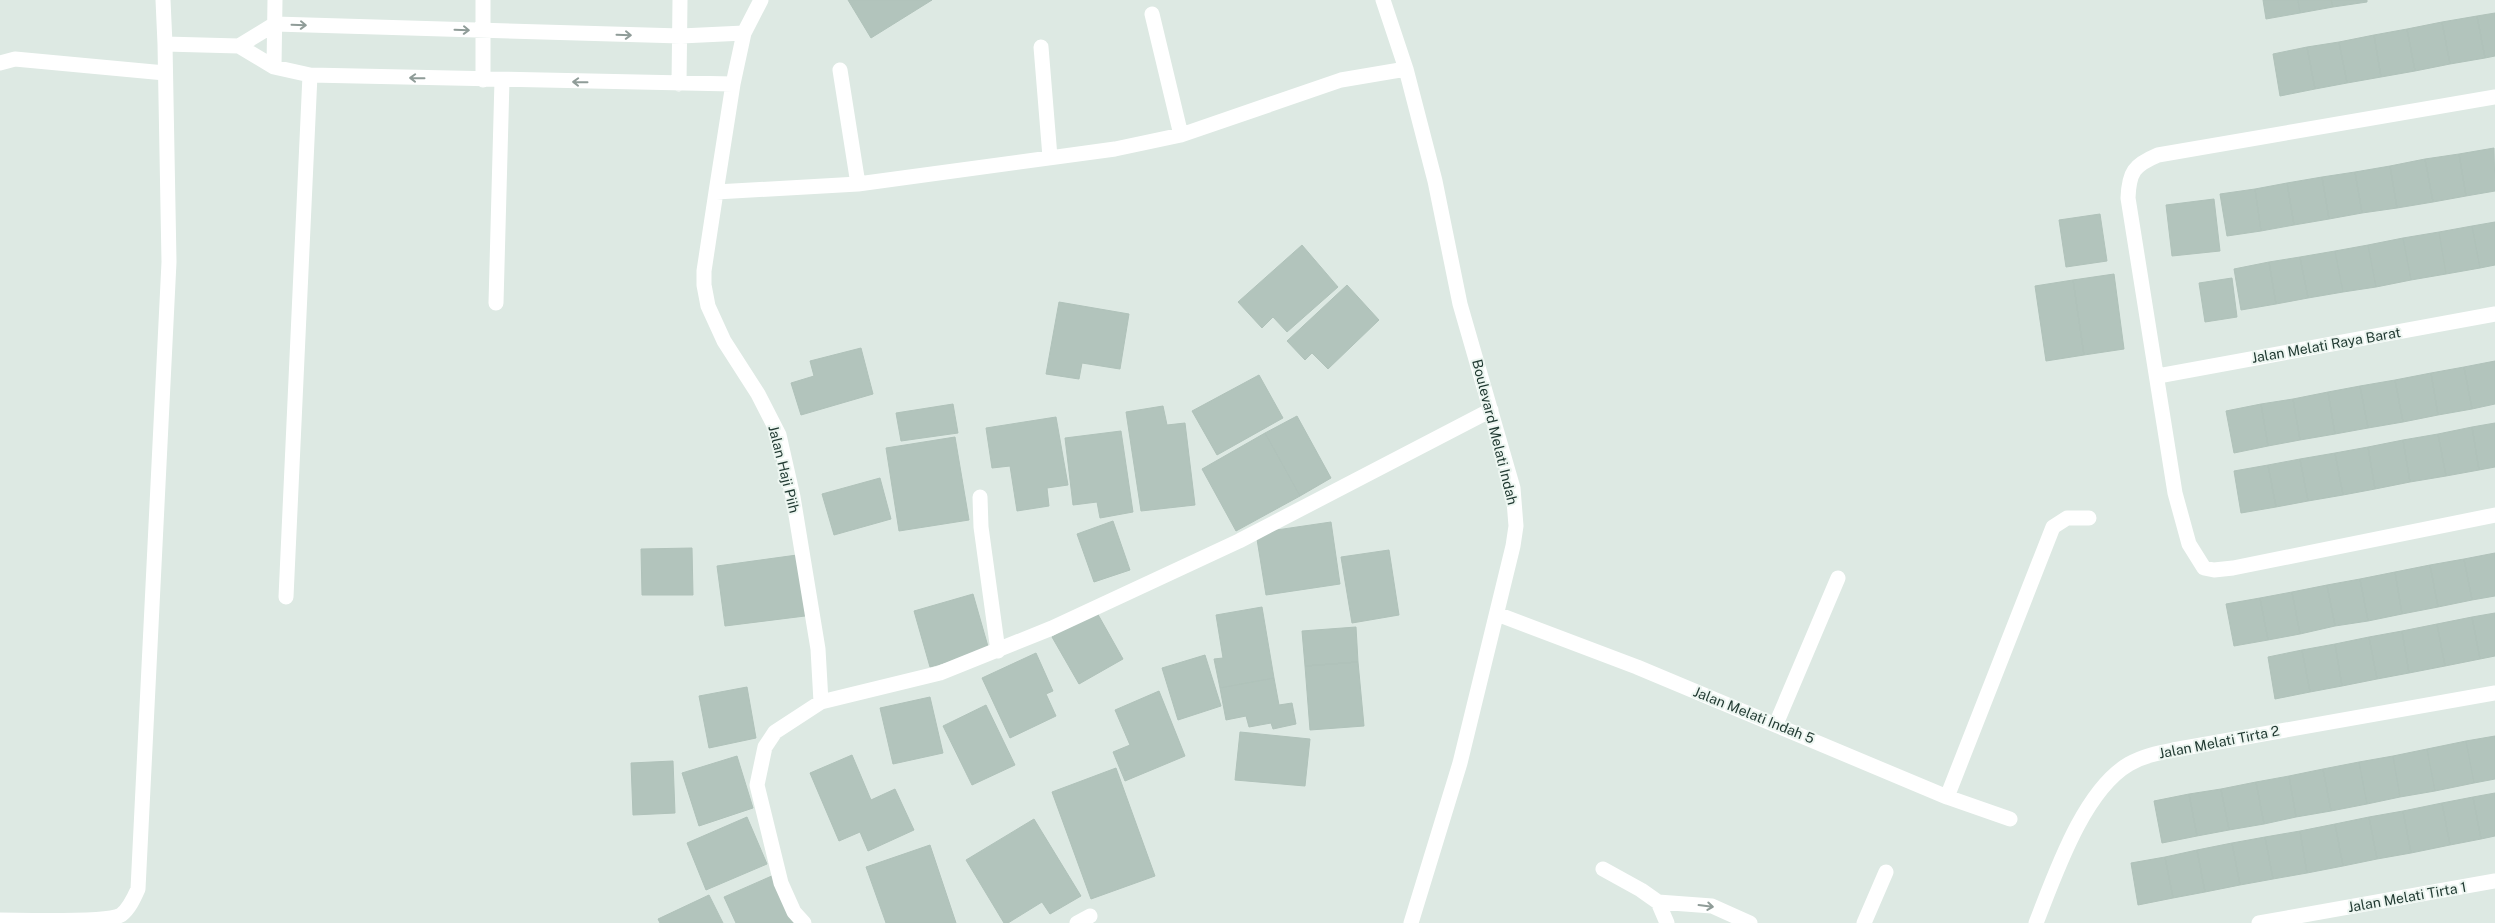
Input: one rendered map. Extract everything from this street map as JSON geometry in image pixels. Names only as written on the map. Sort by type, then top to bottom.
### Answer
[{"type":"street","points":[[0,920],[100,921],[120,916],[132,903],[138,889],[169,262],[163,0]]},
{"type":"street","points":[[274,67],[275,0]]},
{"type":"street","points":[[482,80],[483,0]]},
{"type":"street","points":[[679,84],[680,0]]},
{"type":"street","name":"Jalan Haji Piih","points":[[761,0],[744,33],[733,84],[704,271],[705,295],[724,342],[758,394],[779,435],[793,497],[818,648],[821,702]]},
{"type":"street","name":"Boulevard Melati Indah","points":[[1383,0],[1406,69],[1435,181],[1460,304],[1492,410],[1513,488],[1516,508],[1513,546],[1460,763],[1411,923]]},
{"type":"street","points":[[1152,14],[1181,135]]},
{"type":"street","points":[[239,46],[275,24],[681,36],[744,33]]},
{"type":"street","points":[[165,44],[239,46],[274,67],[310,75],[733,84]]},
{"type":"street","points":[[1041,47],[1050,157]]},
{"type":"street","points":[[0,63],[15,59],[165,73]]},
{"type":"street","points":[[716,192],[858,184],[1115,149],[1181,135],[1341,80],[1406,69]]},
{"type":"street","points":[[840,70],[858,184]]},
{"type":"street","points":[[286,597],[310,75]]},
{"type":"street","points":[[496,304],[502,80]]},
{"type":"street","points":[[2495,97],[2189,148],[2158,155],[2143,161],[2132,173],[2128,198],[2158,376],[2175,493],[2190,544],[2204,568],[2214,570],[2234,568],[2495,515]]},
{"type":"street","name":"Jalan Melati Raya Barat","points":[[2158,376],[2495,314]]},
{"type":"street","points":[[804,923],[794,912],[781,883],[757,785],[765,747],[775,732],[821,702],[940,673],[998,651],[1239,541],[1492,410]]},
{"type":"street","points":[[980,497],[981,527],[998,651]]},
{"type":"street","points":[[1947,797],[2053,527],[2067,518],[2089,518]]},
{"type":"street","points":[[1776,724],[1838,578]]},
{"type":"street","name":"Jalan Melati Indah 5","points":[[1497,614],[1637,667],[1947,797],[2010,819]]},
{"type":"street","name":"Jalan Melati Tirta 2","points":[[2036,923],[2069,841],[2109,780],[2129,764],[2148,756],[2173,750],[2495,692]]},
{"type":"street","points":[[1603,869],[1641,890],[1658,902],[1712,906],[1750,923]]},
{"type":"street","points":[[1864,923],[1886,872]]},
{"type":"street","name":"Jalan Melati Tirta 1","points":[[2260,923],[2495,881]]},
{"type":"street","points":[[1658,902],[1666,923]]},
{"type":"building","points":[[848,0],[932,0],[871,38]]},
{"type":"building","points":[[2263,0],[2298,0],[2300,13],[2266,19]]},
{"type":"building","points":[[2298,0],[2331,0],[2333,7],[2300,13]]},
{"type":"building","points":[[2331,0],[2367,0],[2367,2],[2333,7]]},
{"type":"building","points":[[2495,13],[2495,56],[2485,58],[2477,16]]},
{"type":"building","points":[[2477,16],[2485,58],[2450,64],[2442,22]]},
{"type":"building","points":[[2442,22],[2450,64],[2415,71],[2407,29]]},
{"type":"building","points":[[2407,29],[2415,71],[2381,77],[2374,35]]},
{"type":"building","points":[[2374,35],[2381,77],[2347,83],[2339,42]]},
{"type":"building","points":[[2339,42],[2347,83],[2315,89],[2307,47]]},
{"type":"building","points":[[2307,47],[2315,89],[2280,96],[2273,54]]},
{"type":"building","points":[[2494,148],[2495,191],[2466,196],[2459,154]]},
{"type":"building","points":[[2459,154],[2466,196],[2433,202],[2425,159]]},
{"type":"building","points":[[2425,159],[2433,202],[2397,208],[2390,166]]},
{"type":"building","points":[[2390,166],[2397,208],[2362,213],[2355,172]]},
{"type":"building","points":[[2355,172],[2362,213],[2329,219],[2322,177]]},
{"type":"building","points":[[2322,177],[2329,219],[2294,225],[2287,183]]},
{"type":"building","points":[[2287,183],[2294,225],[2261,231],[2255,189]]},
{"type":"building","points":[[2255,189],[2261,231],[2227,236],[2220,194]]},
{"type":"building","points":[[2214,199],[2220,251],[2172,256],[2166,205]]},
{"type":"building","points":[[2100,214],[2107,261],[2066,267],[2059,220]]},
{"type":"building","points":[[2495,222],[2495,265],[2480,268],[2472,226]]},
{"type":"building","points":[[2472,226],[2480,268],[2446,274],[2439,232]]},
{"type":"building","points":[[2439,232],[2446,274],[2411,280],[2403,238]]},
{"type":"building","points":[[2403,238],[2411,280],[2376,287],[2368,245]]},
{"type":"building","points":[[1302,245],[1338,287],[1287,332],[1273,317],[1262,328],[1238,302]]},
{"type":"building","points":[[2368,245],[2376,287],[2343,292],[2335,251]]},
{"type":"building","points":[[2335,251],[2343,292],[2308,298],[2300,257]]},
{"type":"building","points":[[2300,257],[2308,298],[2276,304],[2269,262]]},
{"type":"building","points":[[2269,262],[2276,304],[2241,310],[2234,269]]},
{"type":"building","points":[[2114,274],[2124,349],[2084,355],[2073,280]]},
{"type":"building","points":[[2232,278],[2237,317],[2205,322],[2199,283]]},
{"type":"building","points":[[2073,280],[2084,355],[2046,361],[2035,286]]},
{"type":"building","points":[[1347,285],[1379,320],[1328,369],[1312,353],[1305,360],[1287,341]]},
{"type":"building","points":[[1059,302],[1129,314],[1120,369],[1082,363],[1079,379],[1046,374]]},
{"type":"building","points":[[861,348],[873,394],[801,415],[791,383],[814,376],[810,361]]},
{"type":"building","points":[[2495,361],[2495,404],[2472,409],[2464,367]]},
{"type":"building","points":[[2464,367],[2472,409],[2438,415],[2431,373]]},
{"type":"building","points":[[2431,373],[2438,415],[2403,422],[2395,380]]},
{"type":"building","points":[[1259,375],[1283,418],[1217,455],[1192,411]]},
{"type":"building","points":[[2395,380],[2403,422],[2368,428],[2360,386]]},
{"type":"building","points":[[2360,386],[2368,428],[2335,434],[2328,392]]},
{"type":"building","points":[[2328,392],[2335,434],[2300,440],[2293,399]]},
{"type":"building","points":[[2293,399],[2300,440],[2268,446],[2261,404]]},
{"type":"building","points":[[953,404],[958,433],[901,441],[896,413]]},
{"type":"building","points":[[2261,404],[2268,446],[2234,453],[2226,411]]},
{"type":"building","points":[[1163,406],[1167,425],[1185,423],[1195,505],[1141,511],[1126,412]]},
{"type":"building","points":[[1297,416],[1331,478],[1300,496],[1265,433]]},
{"type":"building","points":[[1056,417],[1068,485],[1047,488],[1049,506],[1017,511],[1010,466],[992,468],[986,428]]},
{"type":"building","points":[[2495,423],[2495,467],[2479,470],[2472,427]]},
{"type":"building","points":[[2472,427],[2479,470],[2446,476],[2438,434]]},
{"type":"building","points":[[1121,431],[1133,512],[1100,518],[1097,502],[1073,505],[1065,438]]},
{"type":"building","points":[[1265,433],[1300,496],[1236,531],[1202,469]]},
{"type":"building","points":[[2438,434],[2446,476],[2410,482],[2403,440]]},
{"type":"building","points":[[955,437],[969,520],[899,531],[886,448]]},
{"type":"building","points":[[2403,440],[2410,482],[2375,489],[2368,447]]},
{"type":"building","points":[[2368,447],[2375,489],[2343,495],[2335,453]]},
{"type":"building","points":[[2335,453],[2343,495],[2308,501],[2300,459]]},
{"type":"building","points":[[2300,459],[2308,501],[2276,507],[2268,465]]},
{"type":"building","points":[[2268,465],[2276,507],[2241,513],[2234,471]]},
{"type":"building","points":[[880,478],[891,519],[834,535],[822,494]]},
{"type":"building","points":[[1113,521],[1130,570],[1094,582],[1077,534]]},
{"type":"building","points":[[1331,522],[1340,584],[1266,595],[1256,533]]},
{"type":"building","points":[[692,548],[693,595],[642,595],[641,549]]},
{"type":"building","points":[[1389,550],[1399,615],[1352,623],[1341,557]]},
{"type":"building","points":[[2495,553],[2495,596],[2472,600],[2464,559]]},
{"type":"building","points":[[797,555],[805,616],[725,626],[717,566]]},
{"type":"building","points":[[2464,559],[2472,600],[2438,607],[2430,565]]},
{"type":"building","points":[[2430,565],[2438,607],[2402,614],[2395,572]]},
{"type":"building","points":[[2395,572],[2402,614],[2368,621],[2360,579]]},
{"type":"building","points":[[2360,579],[2368,621],[2335,626],[2327,585]]},
{"type":"building","points":[[2327,585],[2335,626],[2300,634],[2292,592]]},
{"type":"building","points":[[2292,592],[2300,634],[2268,640],[2260,598]]},
{"type":"building","points":[[973,594],[989,650],[930,667],[914,611]]},
{"type":"building","points":[[2260,598],[2268,640],[2234,646],[2226,604]]},
{"type":"building","points":[[1262,607],[1274,678],[1220,688],[1214,659],[1223,658],[1216,615]]},
{"type":"building","points":[[1096,611],[1123,659],[1079,684],[1052,637]]},
{"type":"building","points":[[2495,613],[2495,656],[2480,659],[2472,617]]},
{"type":"building","points":[[2472,617],[2480,659],[2445,666],[2437,624]]},
{"type":"building","points":[[2437,624],[2445,666],[2409,673],[2402,631]]},
{"type":"building","points":[[1356,627],[1358,662],[1305,666],[1302,631]]},
{"type":"building","points":[[2402,631],[2409,673],[2377,679],[2369,637]]},
{"type":"building","points":[[2369,637],[2377,679],[2342,686],[2335,644]]},
{"type":"building","points":[[2335,644],[2342,686],[2310,692],[2302,650]]},
{"type":"building","points":[[2302,650],[2310,692],[2275,699],[2268,657]]},
{"type":"building","points":[[1036,653],[1053,691],[1046,694],[1056,716],[1010,738],[982,678]]},
{"type":"building","points":[[1205,655],[1221,706],[1178,720],[1162,668]]},
{"type":"building","points":[[1358,662],[1364,726],[1310,730],[1305,666]]},
{"type":"building","points":[[1274,678],[1279,705],[1292,703],[1296,724],[1273,729],[1271,723],[1249,727],[1246,716],[1226,720],[1220,688]]},
{"type":"building","points":[[747,687],[756,738],[709,748],[699,696]]},
{"type":"building","points":[[1159,691],[1185,756],[1125,781],[1113,752],[1130,745],[1115,710]]},
{"type":"building","points":[[930,697],[943,753],[893,764],[880,708]]},
{"type":"building","points":[[986,705],[1015,765],[972,785],[943,726]]},
{"type":"building","points":[[1240,732],[1310,739],[1305,786],[1235,780]]},
{"type":"building","points":[[2495,736],[2495,779],[2474,783],[2466,741]]},
{"type":"building","points":[[2466,741],[2474,783],[2435,791],[2427,749]]},
{"type":"building","points":[[2427,749],[2435,791],[2400,797],[2393,756]]},
{"type":"building","points":[[852,755],[871,800],[895,789],[914,830],[868,851],[860,832],[839,841],[810,773]]},
{"type":"building","points":[[737,756],[753,808],[699,826],[682,773]]},
{"type":"building","points":[[2393,756],[2400,797],[2367,804],[2359,762]]},
{"type":"building","points":[[673,761],[675,813],[633,815],[631,763]]},
{"type":"building","points":[[2359,762],[2367,804],[2331,811],[2323,769]]},
{"type":"building","points":[[1116,768],[1155,876],[1091,899],[1052,792]]},
{"type":"building","points":[[2323,769],[2331,811],[2296,817],[2289,776]]},
{"type":"building","points":[[2289,776],[2296,817],[2264,824],[2256,782]]},
{"type":"building","points":[[2256,782],[2264,824],[2229,830],[2221,789]]},
{"type":"building","points":[[2221,789],[2229,830],[2197,836],[2189,794]]},
{"type":"building","points":[[2495,793],[2495,836],[2481,839],[2473,797]]},
{"type":"building","points":[[2189,794],[2197,836],[2162,843],[2154,801]]},
{"type":"building","points":[[2473,797],[2481,839],[2450,845],[2442,803]]},
{"type":"building","points":[[2442,803],[2450,845],[2411,853],[2403,811]]},
{"type":"building","points":[[2403,811],[2411,853],[2377,859],[2369,817]]},
{"type":"building","points":[[747,817],[767,864],[706,890],[687,843]]},
{"type":"building","points":[[2369,817],[2377,859],[2343,866],[2335,824]]},
{"type":"building","points":[[1034,819],[1081,896],[1050,914],[1042,902],[1008,923],[1004,923],[966,860]]},
{"type":"building","points":[[2335,824],[2343,866],[2307,873],[2300,831]]},
{"type":"building","points":[[2300,831],[2307,873],[2273,879],[2265,837]]},
{"type":"building","points":[[2265,837],[2273,879],[2240,885],[2232,843]]},
{"type":"building","points":[[2232,843],[2240,885],[2205,892],[2197,850]]},
{"type":"building","points":[[930,845],[956,923],[886,923],[866,867]]},
{"type":"building","points":[[2197,850],[2205,892],[2173,898],[2165,857]]},
{"type":"building","points":[[2165,857],[2173,898],[2138,905],[2131,863]]},
{"type":"building","points":[[774,875],[794,923],[736,923],[724,897]]},
{"type":"building","points":[[709,895],[723,923],[660,923],[658,919]]}]
